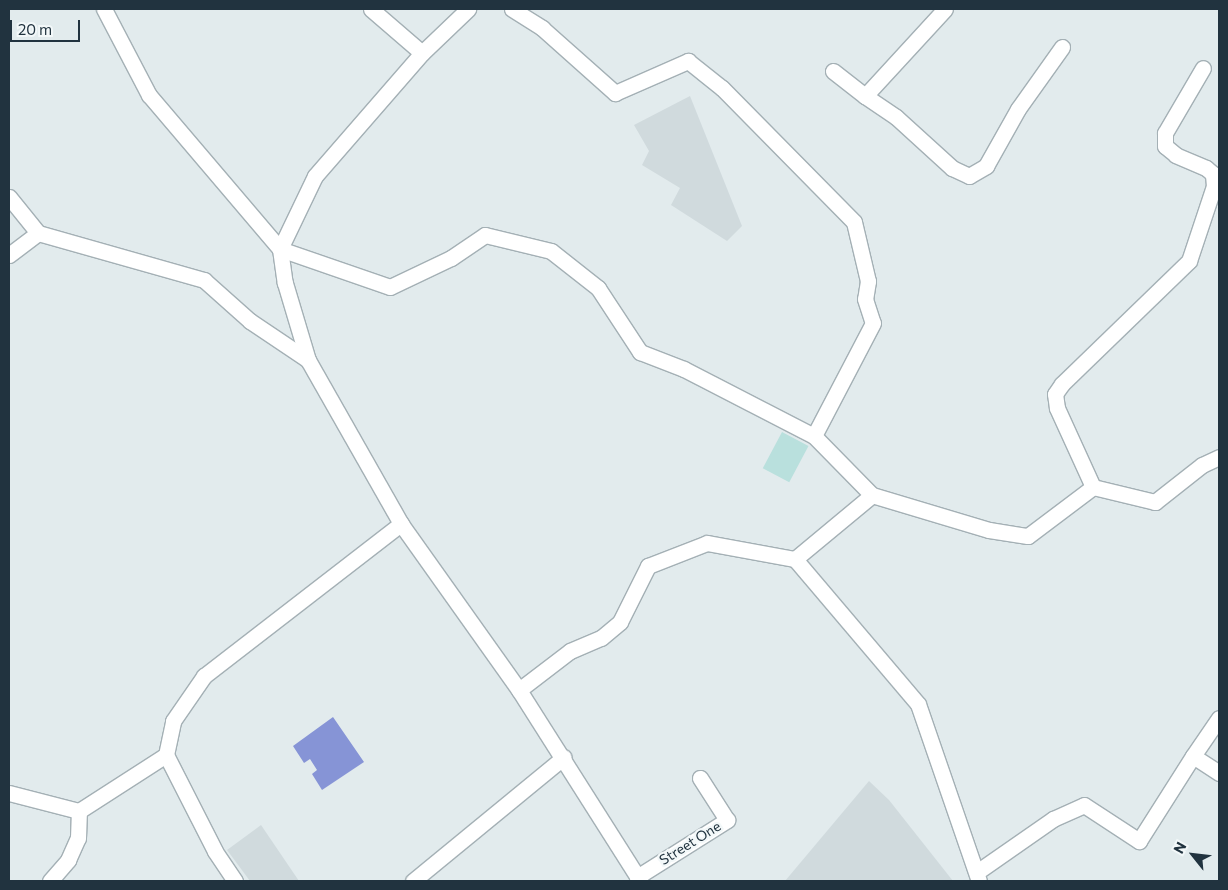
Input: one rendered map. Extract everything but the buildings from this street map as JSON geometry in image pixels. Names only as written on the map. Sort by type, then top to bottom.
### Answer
[{"type":"street","points":[[104,9],[149,95],[280,249],[390,287],[451,258],[486,235],[551,251],[598,288],[640,352],[684,369],[814,436],[872,495],[989,530],[1028,536],[1093,487]]},
{"type":"street","points":[[371,9],[422,53]]},
{"type":"street","points":[[468,9],[422,53],[315,176],[280,249],[285,283],[308,360],[401,524],[519,690],[564,758],[638,879]]},
{"type":"street","points":[[512,9],[542,28],[615,93],[688,62],[722,88],[854,222],[868,281],[866,299],[873,323],[814,436]]},
{"type":"street","points":[[865,96],[945,9]]},
{"type":"street","points":[[833,71],[896,117],[952,168],[969,176],[986,166],[1018,109],[1062,47]]},
{"type":"street","points":[[1093,487],[1057,408],[1055,394],[1189,261],[1214,186],[1212,174],[1206,168],[1176,155],[1165,146],[1165,133],[1203,68]]},
{"type":"street","points":[[9,197],[38,233],[204,280],[250,321],[308,360]]},
{"type":"street","points":[[9,255],[38,233]]},
{"type":"street","points":[[1093,487],[1155,502],[1202,465],[1219,457]]},
{"type":"street","points":[[795,558],[872,495]]},
{"type":"street","points":[[235,881],[215,851],[166,755],[173,721],[204,676],[401,524]]},
{"type":"street","points":[[519,690],[570,651],[600,638],[620,622],[648,566],[707,543],[795,558],[918,704],[978,877],[1053,819],[1084,805],[1139,841],[1219,718]]},
{"type":"street","points":[[9,794],[79,811],[166,755]]},
{"type":"street","points":[[1193,756],[1219,773]]},
{"type":"street","points":[[413,881],[564,758]]},
{"type":"street","name":"Street One","points":[[638,879],[727,820],[700,778]]},
{"type":"street","points":[[50,881],[68,860],[78,838],[79,811]]},
{"type":"shaded area","points":[[690,96],[742,226],[727,241],[671,205],[680,188],[642,165],[649,151],[634,125]]},
{"type":"shaded area","points":[[869,781],[889,800],[953,881],[785,881]]},
{"type":"shaded area","points":[[261,825],[299,881],[250,881],[227,850]]},
{"type":"green space","points":[[782,432],[808,446],[789,482],[763,468]]},
{"type":"water","points":[[333,717],[364,762],[322,790],[312,774],[317,770],[310,759],[304,763],[293,746]]}]
